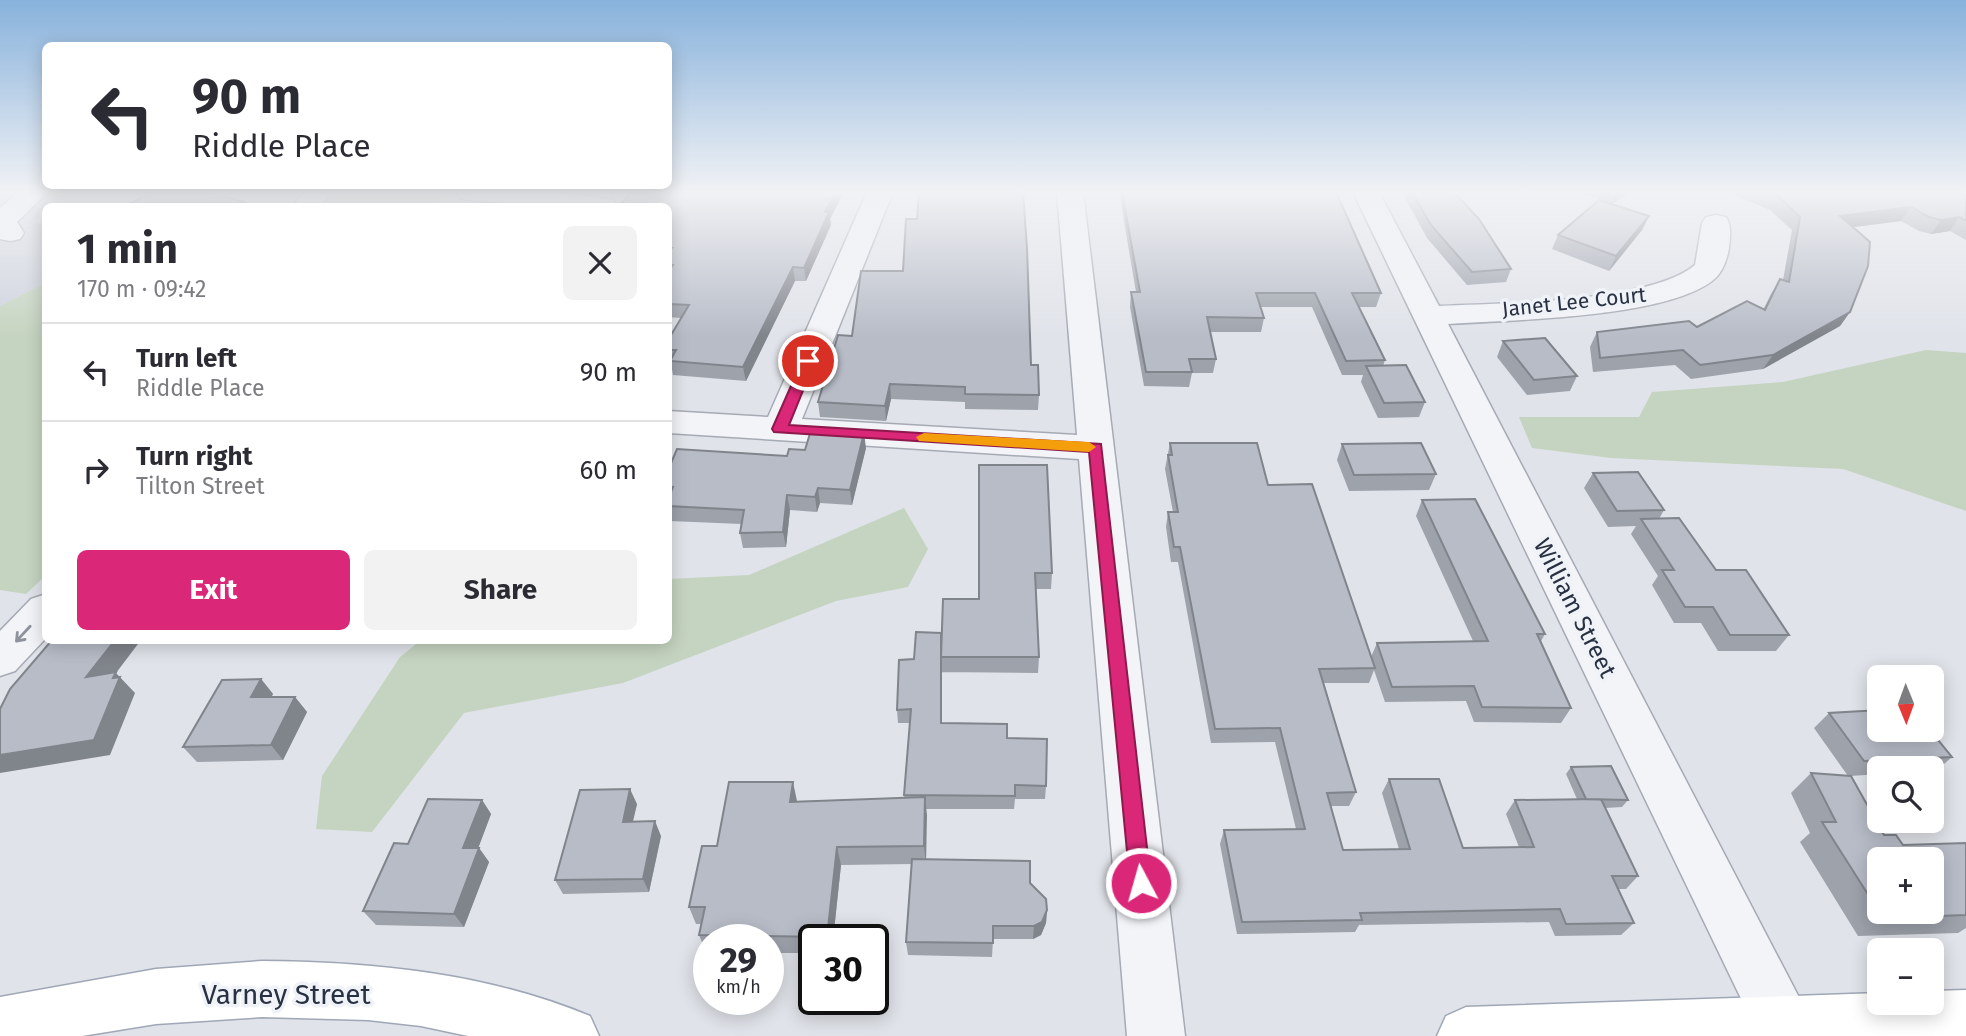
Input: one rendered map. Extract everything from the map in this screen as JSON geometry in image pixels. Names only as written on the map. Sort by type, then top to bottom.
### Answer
[{"type":"main road","name":"Varney Street","points":[[0,1025],[156,995],[255,990],[356,991],[424,999],[570,1036]]},
{"type":"main road","points":[[1466,1036],[1966,1018]]},
{"type":"street","points":[[780,429],[860,240]]},
{"type":"street","points":[[1075,240],[1156,1036]]},
{"type":"street","name":"William Street","points":[[1391,240],[1783,1025]]},
{"type":"street","name":"Janet Lee Court","points":[[1429,316],[1617,301],[1667,291],[1703,274],[1713,258],[1715,240]]},
{"type":"street","points":[[672,422],[1096,448]]},
{"type":"street","points":[[0,659],[42,614]]},
{"type":"shaded area","points":[[0,240],[42,240],[42,285],[0,306]]},
{"type":"green space","points":[[42,285],[42,579],[26,594],[0,590],[0,306]]},
{"type":"green space","points":[[1926,350],[1966,353],[1966,511],[1843,469],[1611,458],[1532,448],[1519,417],[1639,417],[1652,392],[1783,382]]},
{"type":"green space","points":[[904,508],[928,549],[908,587],[836,601],[623,683],[464,713],[372,832],[316,829],[322,776],[400,657],[416,644],[672,644],[672,579],[749,575]]},
{"type":"building","points":[[672,240],[816,240],[804,268],[793,267],[743,367],[672,361],[676,350],[672,350],[672,333],[689,305],[672,304]]},
{"type":"building","points":[[905,240],[1026,240],[1031,365],[1038,365],[1039,395],[965,394],[965,387],[890,384],[885,406],[818,402],[838,335],[852,336],[861,271],[903,271]]},
{"type":"building","points":[[1131,240],[1358,240],[1381,293],[1352,293],[1385,360],[1346,361],[1315,293],[1256,293],[1264,318],[1207,317],[1216,359],[1189,359],[1192,372],[1146,372],[1131,292],[1140,292]]},
{"type":"building","points":[[1444,240],[1493,240],[1511,269],[1472,272]]},
{"type":"building","points":[[1573,240],[1629,240],[1616,256]]},
{"type":"building","points":[[1796,240],[1870,242],[1868,266],[1850,312],[1773,355],[1700,365],[1683,350],[1600,358],[1597,332],[1689,321],[1697,327],[1747,301],[1765,310],[1780,279],[1789,282]]},
{"type":"building","points":[[1545,338],[1577,376],[1534,380],[1503,341]]},
{"type":"building","points":[[1406,365],[1425,402],[1384,403],[1366,366]]},
{"type":"building","points":[[811,430],[864,433],[850,490],[818,488],[815,497],[787,495],[783,532],[740,533],[744,510],[672,506],[672,461],[677,449],[787,456],[789,449],[805,450]]},
{"type":"building","points":[[1170,443],[1257,443],[1268,485],[1312,484],[1375,668],[1319,669],[1356,792],[1327,793],[1343,850],[1410,849],[1389,779],[1439,779],[1463,848],[1534,847],[1515,800],[1601,799],[1638,876],[1612,876],[1634,923],[1566,924],[1560,909],[1360,913],[1362,920],[1242,922],[1224,830],[1305,829],[1280,728],[1215,729],[1180,547],[1174,547],[1168,512],[1178,512],[1168,455],[1172,455]]},
{"type":"building","points":[[1421,443],[1436,474],[1354,475],[1342,444]]},
{"type":"building","points":[[979,465],[1047,465],[1052,573],[1035,573],[1039,657],[941,657],[943,599],[979,599]]},
{"type":"building","points":[[1638,472],[1664,510],[1617,511],[1593,473]]},
{"type":"building","points":[[1475,499],[1545,634],[1537,634],[1571,708],[1482,707],[1474,686],[1392,687],[1377,643],[1488,641],[1422,500]]},
{"type":"building","points":[[1679,518],[1716,570],[1746,570],[1789,635],[1730,635],[1713,607],[1685,607],[1662,570],[1674,570],[1641,519]]},
{"type":"building","points":[[916,632],[941,633],[941,723],[1007,724],[1007,738],[1047,739],[1046,786],[1015,785],[1015,796],[904,795],[911,709],[897,710],[899,660],[914,659]]},
{"type":"building","points":[[49,644],[112,644],[86,677],[116,672],[113,678],[120,677],[94,740],[0,755],[0,709],[10,689]]},
{"type":"building","points":[[261,679],[251,697],[295,697],[271,745],[183,747],[222,680]]},
{"type":"building","points":[[1867,711],[1867,742],[1940,742],[1952,757],[1867,756],[1867,761],[1864,761],[1829,713]]},
{"type":"building","points":[[1611,766],[1628,800],[1586,799],[1571,767]]},
{"type":"building","points":[[1811,773],[1851,776],[1867,805],[1867,833],[1896,835],[1903,845],[1966,843],[1966,915],[1944,916],[1944,847],[1867,847],[1867,893],[1822,822],[1836,822]]},
{"type":"building","points":[[729,782],[793,782],[790,802],[925,797],[924,846],[837,847],[828,924],[798,924],[798,937],[784,936],[784,924],[701,924],[705,907],[689,907],[702,846],[717,846]]},
{"type":"building","points":[[630,789],[623,822],[655,821],[643,879],[555,880],[580,790]]},
{"type":"building","points":[[428,799],[482,800],[463,848],[479,848],[454,914],[363,911],[394,843],[408,844]]},
{"type":"building","points":[[912,859],[1030,861],[1030,883],[1046,899],[1047,910],[1042,922],[1034,926],[993,926],[993,943],[906,942]]},
{"type":"slow traffic","points":[[924,437],[1089,447]]},
{"type":"route","points":[[808,361],[780,429],[1096,448],[1141,883]]}]
